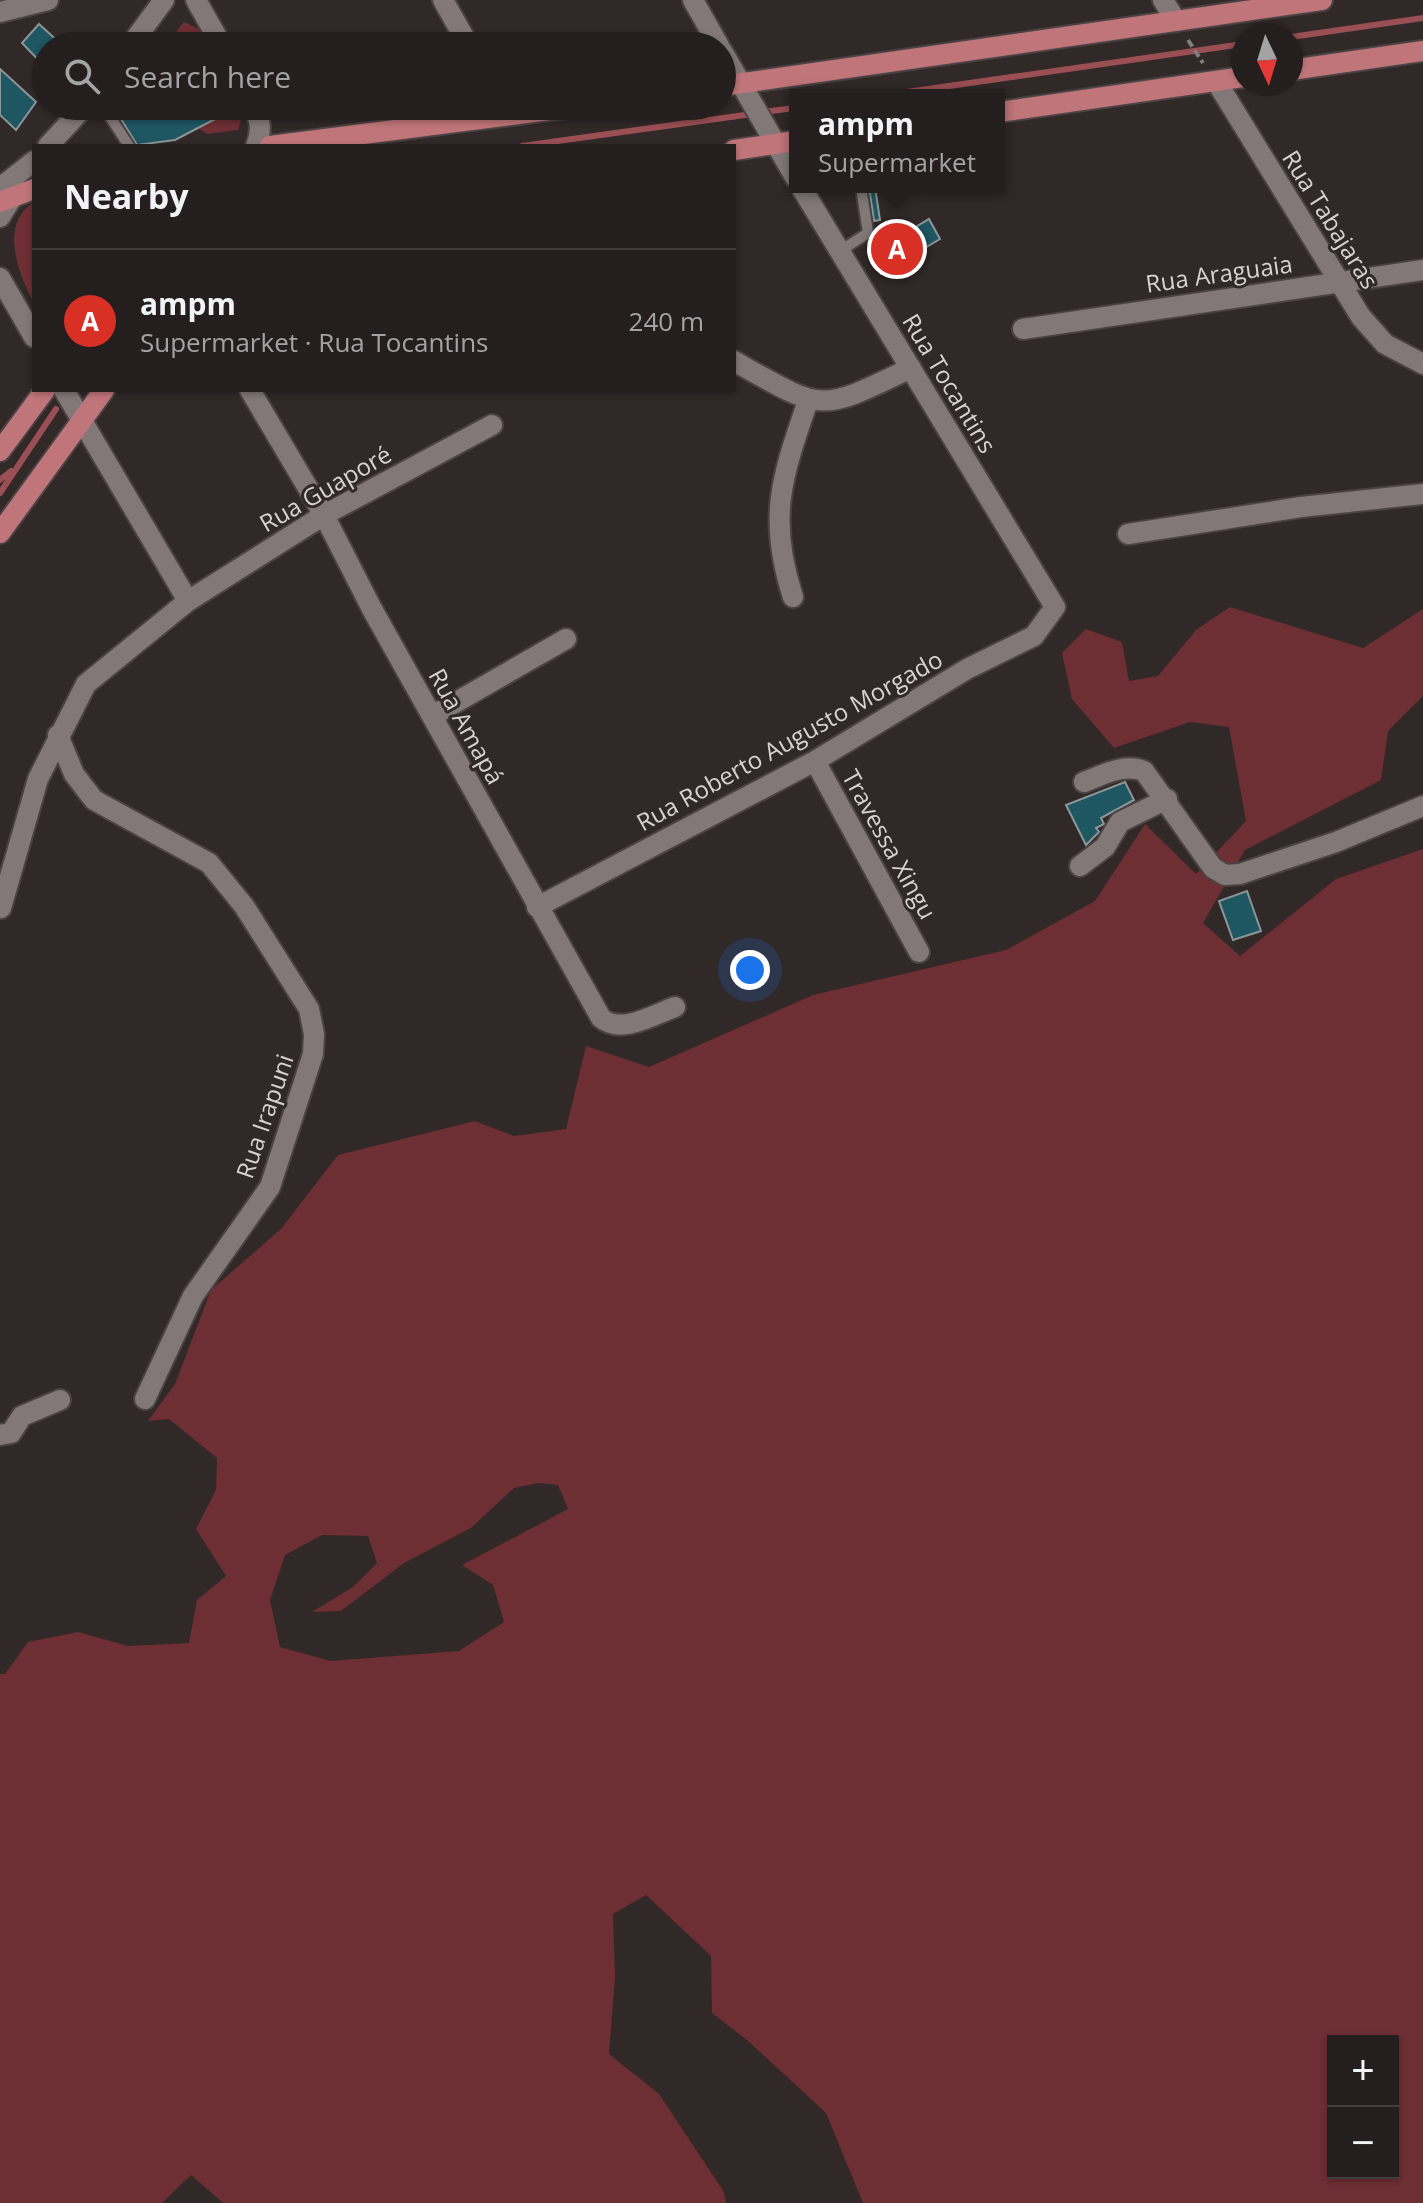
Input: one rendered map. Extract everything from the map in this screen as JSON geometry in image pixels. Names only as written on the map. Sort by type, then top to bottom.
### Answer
[{"type":"main road","points":[[738,90],[1322,0]]},
{"type":"main road","points":[[1303,68],[1423,51]]},
{"type":"main road","points":[[1005,111],[1231,79]]},
{"type":"main road","points":[[283,144],[445,120]]},
{"type":"main road","points":[[736,150],[785,142]]},
{"type":"main road","points":[[4,195],[32,189]]},
{"type":"main road","points":[[0,451],[44,392]]},
{"type":"main road","points":[[0,533],[103,392]]},
{"type":"street","points":[[0,12],[48,0]]},
{"type":"street","points":[[140,32],[164,0]]},
{"type":"street","points":[[196,0],[214,32]]},
{"type":"street","points":[[443,0],[461,32]]},
{"type":"street","points":[[693,0],[712,32]]},
{"type":"street","points":[[1163,0],[1176,21]]},
{"type":"street","name":"Rua Tabajaras","points":[[1216,81],[1361,317],[1385,344],[1423,364]]},
{"type":"street","points":[[738,90],[763,123],[785,142]]},
{"type":"street","points":[[50,144],[72,120]]},
{"type":"street","points":[[257,144],[261,133],[260,120]]},
{"type":"street","points":[[0,217],[4,195],[32,163]]},
{"type":"street","name":"Rua Tocantins","points":[[805,193],[1055,607]]},
{"type":"street","name":"Rua Araguaia","points":[[1023,329],[1423,270]]},
{"type":"street","points":[[0,278],[32,334]]},
{"type":"street","points":[[736,362],[808,401],[847,399],[911,368]]},
{"type":"street","points":[[65,392],[188,601]]},
{"type":"street","name":"Rua Amapá","points":[[251,392],[324,515],[537,907],[607,1023],[625,1025],[675,1007]]},
{"type":"street","points":[[793,597],[782,565],[778,510],[782,474],[808,401]]},
{"type":"street","name":"Rua Guaporé","points":[[1,908],[38,779],[86,684],[188,601],[324,515],[492,425]]},
{"type":"street","points":[[1128,534],[1301,507],[1423,494]]},
{"type":"street","name":"Rua Roberto Augusto Morgado","points":[[537,907],[815,761],[967,669],[1034,636],[1048,621],[1055,607]]},
{"type":"street","points":[[432,716],[566,639]]},
{"type":"street","name":"Rua Irapuni","points":[[58,735],[74,774],[94,800],[209,863],[244,906],[309,1009],[314,1034],[313,1054],[270,1187],[193,1296],[145,1399]]},
{"type":"street","name":"Travessa Xingu","points":[[815,761],[919,952]]},
{"type":"street","points":[[1084,782],[1134,767],[1144,771],[1167,799],[1213,868],[1225,875],[1240,874],[1336,842],[1423,806]]},
{"type":"street","points":[[1080,866],[1105,847],[1120,822],[1167,799]]},
{"type":"street","points":[[0,1435],[11,1433],[22,1416],[60,1400]]},
{"type":"lane","points":[[112,120],[128,144]]},
{"type":"lane","points":[[840,251],[868,233],[862,193]]},
{"type":"path","points":[[1188,40],[1199,57]]},
{"type":"shaded area","points":[[184,22],[201,32],[176,32]]},
{"type":"shaded area","points":[[213,120],[241,120],[238,130],[207,134],[198,128]]},
{"type":"shaded area","points":[[32,204],[32,298],[14,248],[17,222]]},
{"type":"shaded area","points":[[1230,607],[1363,648],[1423,609],[1423,696],[1388,731],[1381,780],[1245,850],[1203,923],[1240,956],[1336,879],[1423,849],[1423,2203],[863,2203],[826,2113],[747,2040],[712,2013],[711,1956],[646,1895],[613,1914],[615,1977],[609,2054],[659,2094],[724,2192],[726,2203],[223,2203],[191,2175],[162,2203],[0,2203],[0,1674],[5,1674],[28,1642],[78,1632],[128,1646],[189,1643],[197,1600],[226,1576],[196,1529],[216,1490],[217,1458],[169,1419],[148,1421],[175,1384],[211,1290],[281,1229],[338,1155],[475,1121],[514,1136],[566,1129],[586,1046],[649,1067],[813,995],[1006,950],[1095,901],[1145,824],[1196,874],[1246,821],[1229,727],[1190,722],[1114,748],[1072,699],[1062,653],[1086,629],[1122,642],[1129,681],[1158,676],[1196,630]],"holes":[[[539,1483],[558,1485],[568,1509],[462,1565],[493,1585],[504,1622],[459,1651],[331,1661],[280,1647],[270,1600],[285,1555],[322,1535],[368,1536],[377,1563],[353,1587],[312,1612],[341,1611],[404,1563],[471,1528],[514,1488]]]},
{"type":"building","points":[[39,24],[48,32],[32,32],[32,53],[22,43]]},
{"type":"building","points":[[0,69],[32,98],[32,108],[16,130],[0,115]]},
{"type":"building","points":[[122,120],[213,120],[175,140],[136,144]]},
{"type":"building","points":[[870,193],[876,193],[880,220],[874,221]]},
{"type":"building","points":[[929,219],[940,239],[881,274],[869,255]]},
{"type":"building","points":[[1125,782],[1134,800],[1101,818],[1104,824],[1096,828],[1099,832],[1086,845],[1066,805]]},
{"type":"building","points":[[1247,891],[1261,931],[1233,940],[1219,901]]},
{"type":"waterway","points":[[1303,35],[1423,18]]},
{"type":"waterway","points":[[928,89],[1231,46]]},
{"type":"waterway","points":[[763,112],[789,109]]},
{"type":"waterway","points":[[736,116],[752,114]]},
{"type":"waterway","points":[[536,144],[709,120]]},
{"type":"waterway","points":[[0,493],[56,409]]},
{"type":"waterway","points":[[0,480],[11,471]]},
{"type":"place","name":"ampm","points":[[897,249]]}]
